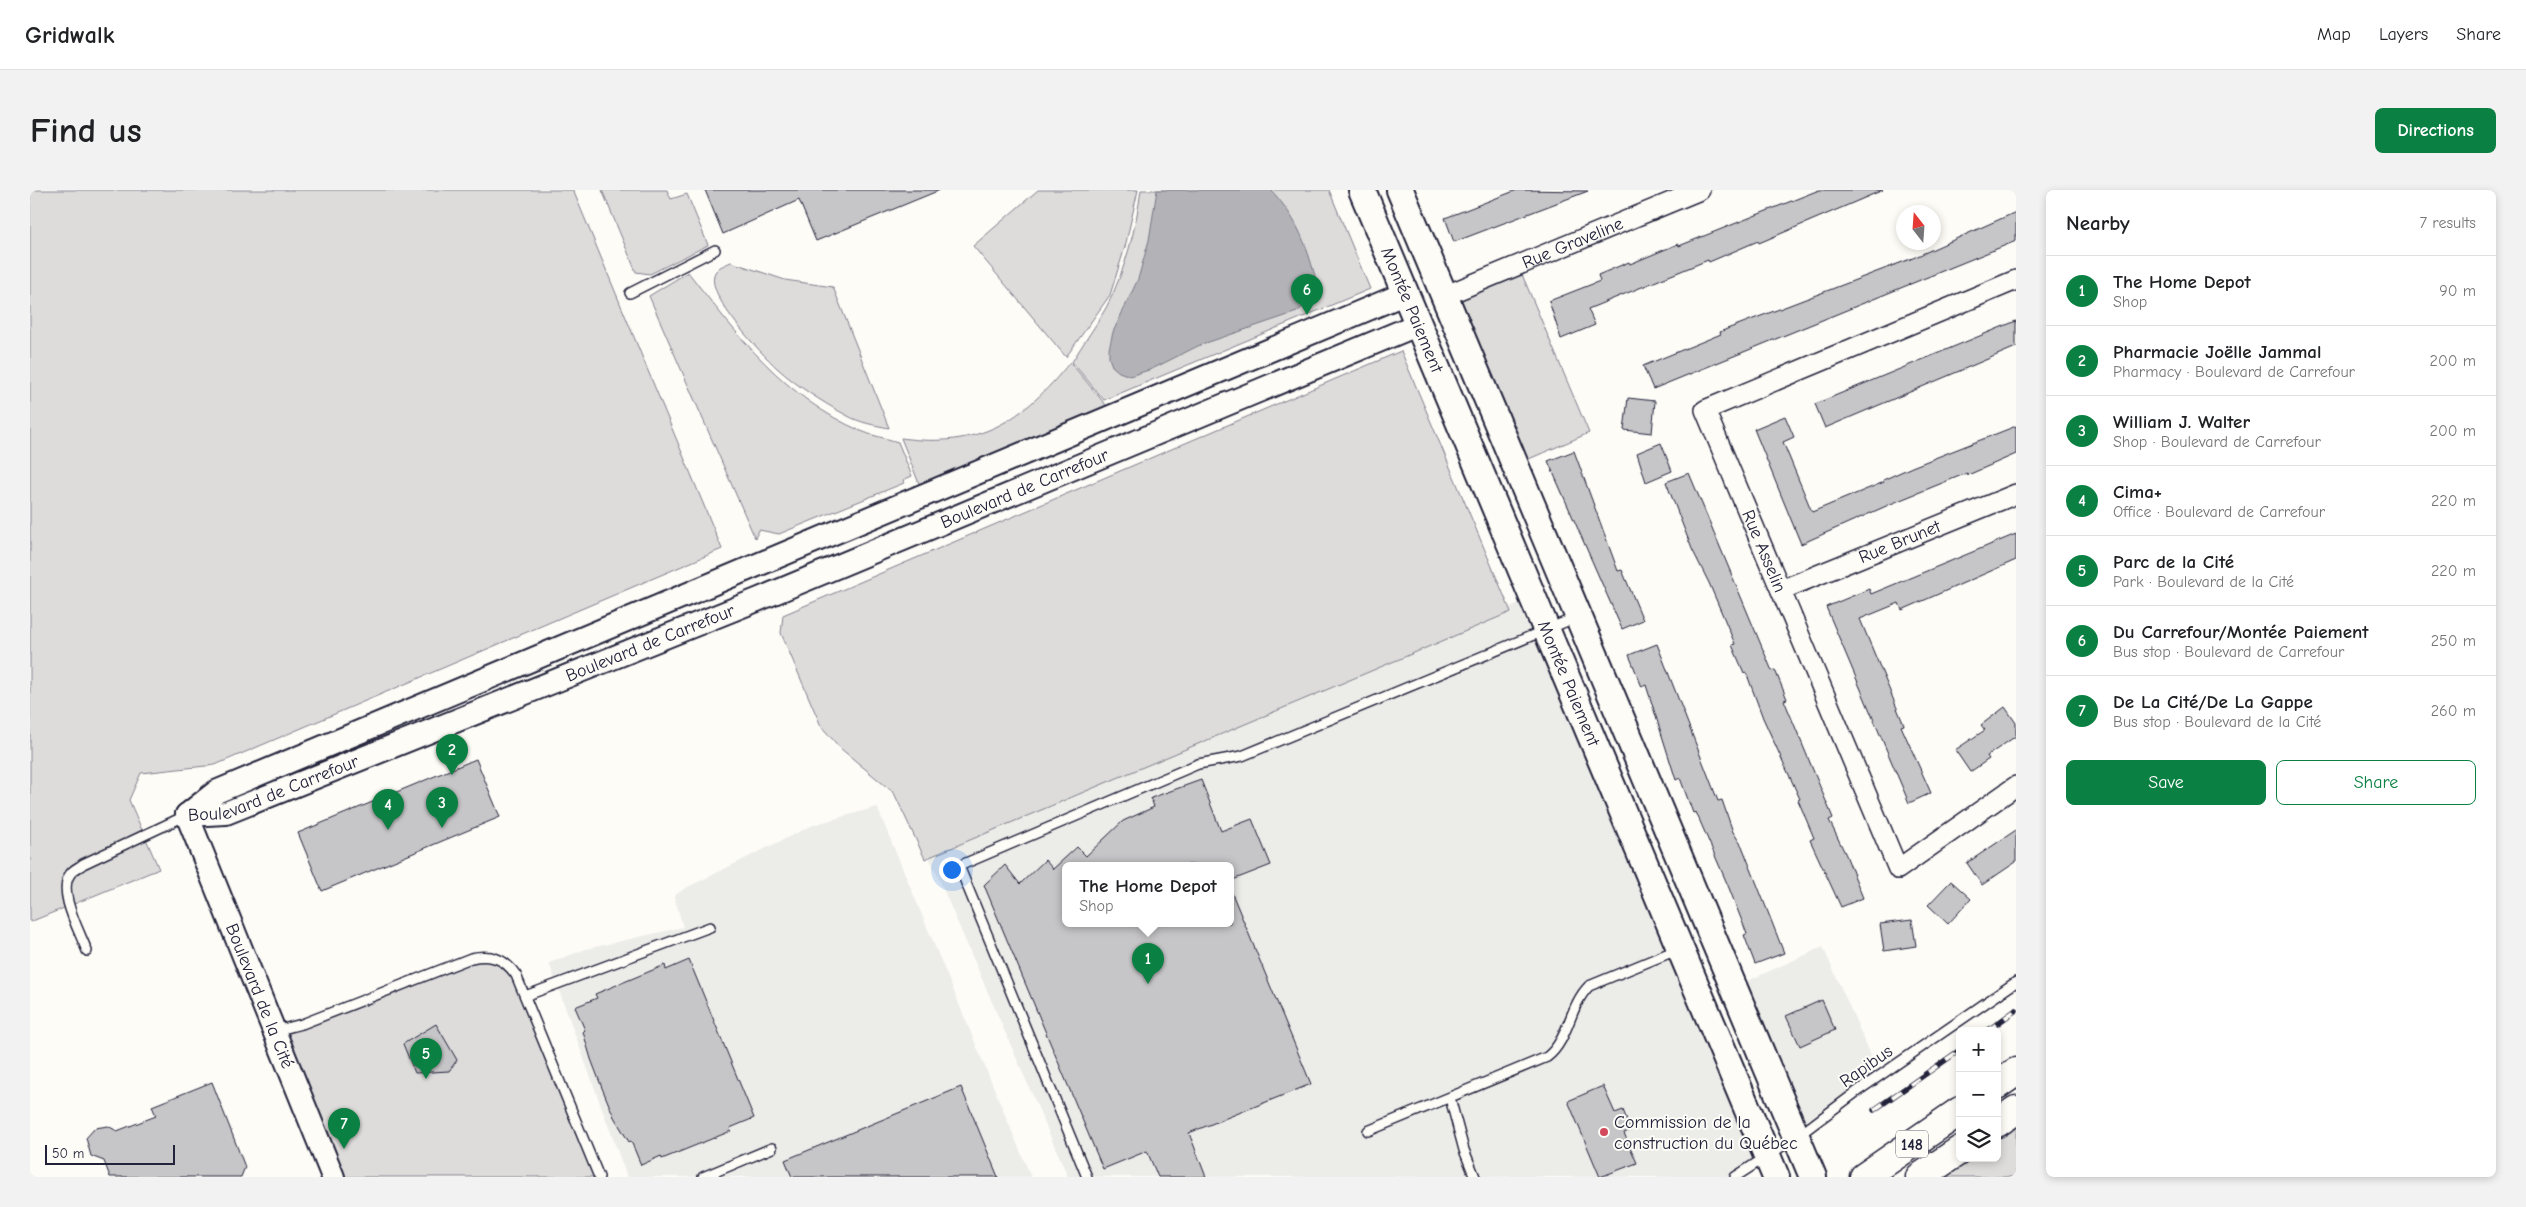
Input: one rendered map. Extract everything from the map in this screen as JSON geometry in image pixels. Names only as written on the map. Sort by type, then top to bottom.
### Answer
[{"type":"main road","name":"Montée Paiement","points":[[1362,190],[1771,1166]]},
{"type":"main road","name":"Montée Paiement","points":[[1400,190],[1577,617],[1798,1136],[1813,1177]]},
{"type":"main road","points":[[1406,293],[1444,296]]},
{"type":"main road","points":[[1419,324],[1444,296]]},
{"type":"main road","points":[[2001,1082],[2016,1072]]},
{"type":"main road","points":[[2001,1120],[2016,1110]]},
{"type":"main road","name":"148","points":[[1864,1177],[1956,1114]]},
{"type":"main road","name":"148","points":[[1920,1177],[1956,1153]]},
{"type":"street","name":"Rue Graveline","points":[[1444,296],[1700,190]]},
{"type":"street","name":"Rue Asselin","points":[[2016,280],[1705,410],[1898,869],[2016,786]]},
{"type":"street","name":"Boulevard de Carrefour","points":[[187,815],[216,792],[1406,293]]},
{"type":"street","name":"Boulevard de Carrefour","points":[[187,815],[226,813],[757,600],[1419,324]]},
{"type":"street","name":"Rue Brunet","points":[[1781,590],[2016,494]]},
{"type":"street","name":"Boulevard de la Cité","points":[[187,815],[333,1177]]},
{"type":"lane","points":[[630,293],[715,250]]},
{"type":"lane","points":[[1087,1177],[959,866],[1198,764],[1242,756],[1577,617]]},
{"type":"lane","points":[[86,950],[65,895],[66,883],[70,873],[83,864],[187,815]]},
{"type":"lane","points":[[524,996],[710,927]]},
{"type":"lane","points":[[1368,1131],[1547,1057],[1556,1050],[1574,1006],[1580,995],[1589,986],[1679,948]]},
{"type":"lane","points":[[273,1031],[302,1024],[471,958],[484,956],[508,964],[516,975],[600,1177]]},
{"type":"lane","name":"Rapibus","points":[[1735,1177],[1771,1166],[1798,1136],[1860,1090],[2016,982]]},
{"type":"lane","points":[[1450,1098],[1464,1150],[1475,1177]]},
{"type":"lane","points":[[703,1177],[772,1148]]},
{"type":"shaded area","points":[[30,190],[573,190],[722,549],[215,765],[141,773],[129,800],[159,869],[30,922]]},
{"type":"shaded area","points":[[602,190],[667,190],[671,199],[687,194],[708,245],[650,274],[636,272]]},
{"type":"shaded area","points":[[1038,190],[1138,190],[1125,247],[1110,295],[1066,357],[973,246]]},
{"type":"shaded area","points":[[1141,190],[1329,190],[1370,289],[1104,400],[1072,362],[1103,313],[1113,293],[1133,234]]},
{"type":"shaded area","points":[[1157,190],[1271,190],[1289,213],[1301,235],[1318,286],[1317,294],[1297,312],[1200,345],[1152,369],[1130,376],[1119,372],[1112,366],[1109,358],[1109,349],[1113,332],[1138,279],[1149,240]]},
{"type":"shaded area","points":[[731,262],[785,280],[833,287],[889,428],[857,420],[828,405],[785,375],[759,350],[727,310],[714,285],[714,275],[717,270]]},
{"type":"shaded area","points":[[1518,265],[1589,433],[1515,465],[1444,296]]},
{"type":"shaded area","points":[[688,272],[744,342],[786,383],[809,402],[834,418],[865,433],[898,442],[912,476],[903,480],[904,483],[779,534],[759,530],[755,538],[649,296]]},
{"type":"shaded area","points":[[1401,351],[1511,612],[925,859],[894,793],[840,748],[821,726],[781,633],[783,615]]},
{"type":"shaded area","points":[[1070,362],[1115,416],[924,496],[901,438],[954,439],[976,434],[997,426],[1016,415],[1035,400]]},
{"type":"shaded area","points":[[1534,597],[1766,1156],[1735,1177],[1068,1177],[927,852]]},
{"type":"shaded area","points":[[877,807],[1031,1177],[627,1177],[549,963],[586,949],[683,927],[674,896],[684,889],[813,825]]},
{"type":"shaded area","points":[[1823,947],[1871,1055],[1859,1090],[1798,1136],[1743,983]]},
{"type":"shaded area","points":[[471,958],[508,964],[599,1177],[332,1177],[273,1031]]},
{"type":"shaded area","points":[[2016,1110],[2016,1177],[1926,1177],[1956,1160],[1956,1162],[2001,1162],[2001,1120]]},
{"type":"building","points":[[705,190],[940,190],[816,241],[799,200],[723,234]]},
{"type":"building","points":[[1517,190],[1588,191],[1454,242],[1445,218]]},
{"type":"building","points":[[1819,190],[1883,190],[1759,243],[1758,241],[1709,262],[1708,260],[1588,309],[1595,325],[1561,339],[1549,301],[1600,281],[1598,275],[1629,262],[1630,264],[1678,244],[1679,246]]},
{"type":"building","points":[[2016,212],[2016,241],[1653,389],[1643,366],[1721,334],[1720,332],[1727,329],[1931,250],[1941,250],[1941,245]]},
{"type":"building","points":[[2016,321],[2016,347],[1825,428],[1815,404]]},
{"type":"building","points":[[1628,398],[1655,401],[1652,433],[1624,430]]},
{"type":"building","points":[[1785,416],[1794,437],[1783,442],[1812,512],[1884,482],[1883,480],[1912,467],[2016,426],[2016,454],[1968,475],[1967,473],[1893,503],[1801,544],[1754,429]]},
{"type":"building","points":[[1661,443],[1672,471],[1646,482],[1637,453]]},
{"type":"building","points":[[1574,451],[1618,571],[1622,570],[1643,620],[1622,629],[1548,461]]},
{"type":"building","points":[[1689,473],[1772,671],[1775,670],[1787,699],[1784,700],[1833,818],[1829,820],[1846,855],[1863,898],[1841,907],[1810,840],[1814,838],[1798,800],[1800,799],[1763,718],[1746,672],[1744,673],[1732,645],[1735,644],[1692,549],[1666,482]]},
{"type":"building","points":[[2016,534],[2016,560],[1902,610],[1899,603],[1860,619],[1904,725],[1901,726],[1931,793],[1909,803],[1826,607],[1869,589],[1871,594]]},
{"type":"building","points":[[1657,644],[1718,801],[1722,800],[1733,832],[1742,846],[1784,953],[1755,964],[1744,935],[1747,934],[1729,888],[1696,812],[1693,813],[1680,778],[1676,780],[1646,685],[1642,687],[1629,655]]},
{"type":"building","points":[[2005,707],[2016,723],[2016,736],[1987,756],[1989,759],[1970,772],[1955,750],[1985,730],[1981,725]]},
{"type":"building","points":[[476,759],[500,817],[322,891],[298,833]]},
{"type":"building","points":[[1201,780],[1221,831],[1252,819],[1271,865],[1234,879],[1234,862],[1062,862],[1062,927],[1234,927],[1234,898],[1311,1084],[1189,1133],[1206,1177],[1158,1177],[1147,1151],[1103,1169],[984,885],[1005,865],[1020,884],[1045,860],[1053,869],[1077,847],[1086,856],[1123,821],[1154,807],[1151,798]]},
{"type":"building","points":[[2016,830],[2016,862],[1982,885],[1967,863]]},
{"type":"building","points":[[1951,881],[1971,899],[1948,924],[1928,905]]},
{"type":"building","points":[[1912,920],[1916,946],[1884,951],[1880,924]]},
{"type":"building","points":[[689,960],[754,1118],[730,1128],[731,1131],[662,1159],[661,1156],[641,1165],[631,1141],[629,1142],[614,1117],[591,1059],[583,1032],[585,1030],[575,1007],[597,998],[595,994],[665,965],[666,970]]},
{"type":"building","points":[[1822,1000],[1835,1030],[1800,1046],[1786,1016]]},
{"type":"building","points":[[436,1024],[457,1060],[449,1071],[415,1073],[403,1044]]},
{"type":"building","points":[[212,1082],[245,1167],[241,1177],[110,1177],[104,1161],[91,1156],[86,1138],[95,1128],[108,1126],[117,1131],[156,1116],[152,1106]]},
{"type":"building","name":"Commission de la construction du Québec","points":[[1603,1086],[1615,1113],[1623,1110],[1631,1130],[1624,1133],[1637,1163],[1600,1177],[1568,1101]]},
{"type":"building","points":[[961,1087],[998,1177],[792,1177],[785,1160]]},
{"type":"railway","points":[[1993,1027],[2016,1010]]},
{"type":"railway","points":[[1874,1110],[1956,1053]]},
{"type":"place","name":"Du Carrefour/Montée Paiement","points":[[1307,315]]},
{"type":"place","name":"Pharmacie Joëlle Jammal","points":[[452,775]]},
{"type":"place","name":"William J. Walter","points":[[442,828]]},
{"type":"place","name":"Cima+","points":[[388,830]]},
{"type":"place","name":"The Home Depot","points":[[1148,984]]},
{"type":"place","name":"Parc de la Cité","points":[[426,1079]]},
{"type":"place","name":"Commission de la construction du Québec","points":[[1604,1132]]},
{"type":"place","name":"De La Cité/De La Gappe","points":[[344,1149]]}]
